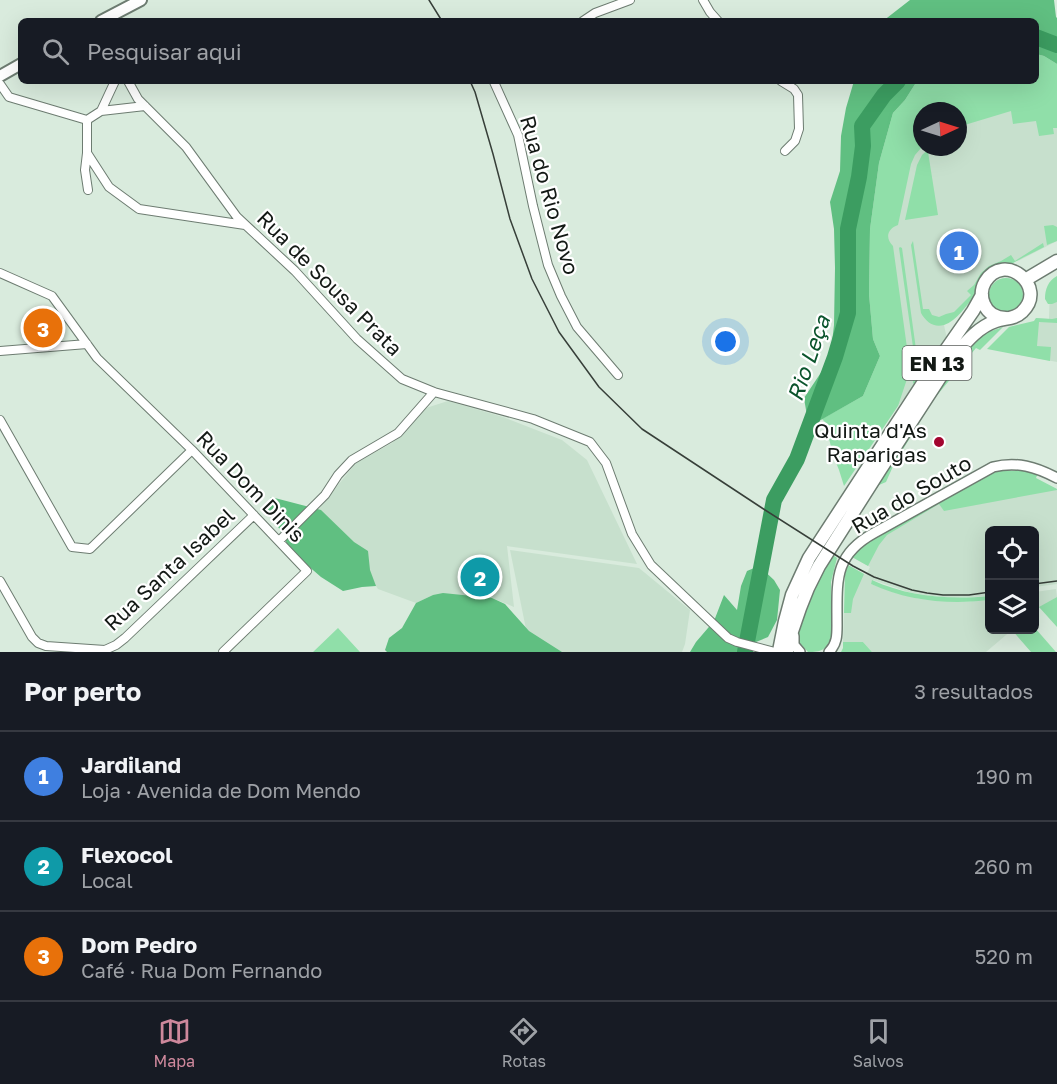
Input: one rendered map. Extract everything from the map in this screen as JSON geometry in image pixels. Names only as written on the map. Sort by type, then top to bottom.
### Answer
[{"type":"main road","points":[[107,18],[141,0]]},
{"type":"main road","points":[[0,76],[18,66]]},
{"type":"main road","points":[[1025,280],[1057,261]]},
{"type":"main road","name":"EN 13","points":[[777,652],[792,596],[809,558],[927,377],[973,311],[982,295],[986,280],[998,271],[1013,271],[1020,274],[1030,291],[1028,303],[1020,314],[995,321],[979,330],[954,356],[819,566],[804,597],[787,652]]},
{"type":"main road","points":[[982,295],[989,312],[997,317],[1006,318]]},
{"type":"street","points":[[588,18],[595,13],[630,0]]},
{"type":"street","points":[[703,0],[715,18]]},
{"type":"street","points":[[0,84],[9,97],[87,120],[101,111],[144,106]]},
{"type":"street","points":[[101,111],[114,84]]},
{"type":"street","name":"Rua de Sousa Prata","points":[[130,84],[144,106],[186,147],[237,217],[295,271],[357,339],[402,379],[434,392],[533,419],[590,442],[606,463],[632,534],[651,565],[722,632],[738,642],[777,652]]},
{"type":"street","name":"Rua do Rio Novo","points":[[495,84],[518,135],[548,265],[561,296],[577,327],[618,375]]},
{"type":"street","points":[[785,151],[795,141],[799,129],[798,95],[786,84]]},
{"type":"street","points":[[87,120],[85,170],[88,190]]},
{"type":"street","points":[[87,153],[109,187],[139,210],[247,225]]},
{"type":"street","name":"Rua Dom Dinis","points":[[0,273],[52,296],[97,358],[192,450],[307,571],[224,652]]},
{"type":"street","points":[[0,351],[87,344]]},
{"type":"street","points":[[279,541],[326,495],[338,475],[352,460],[398,433],[434,392]]},
{"type":"street","points":[[0,420],[72,547],[90,549],[192,450]]},
{"type":"street","name":"Rua do Souto","points":[[829,652],[837,637],[839,574],[845,559],[859,542],[993,467],[1006,464],[1027,466],[1057,478]]},
{"type":"street","name":"Rua Santa Isabel","points":[[0,581],[32,637],[38,643],[46,646],[105,650],[125,638],[254,515]]},
{"type":"street","points":[[795,624],[794,645],[800,652]]},
{"type":"shaded area","points":[[1057,108],[1057,241],[1020,260],[997,266],[964,309],[944,325],[947,339],[916,385],[898,406],[892,365],[885,213],[913,152],[913,156],[967,156],[967,117],[978,113]]},
{"type":"shaded area","points":[[1057,283],[1057,362],[1020,355],[1036,318],[1049,319],[1050,288]]},
{"type":"shaded area","points":[[448,401],[503,417],[562,440],[587,460],[637,564],[507,546],[514,607],[492,598],[433,595],[416,603],[378,589],[291,543],[356,463],[392,443],[426,408]]},
{"type":"shaded area","points":[[1003,470],[1020,472],[1057,489],[1057,584],[1039,586],[1039,526],[985,526],[985,596],[953,598],[932,596],[908,592],[873,580],[871,584],[920,599],[970,602],[985,600],[985,634],[1007,634],[986,652],[872,652],[863,642],[843,642],[846,569],[848,565],[866,575],[870,567],[852,557],[858,549],[995,472]]},
{"type":"shaded area","points":[[510,550],[639,568],[690,610],[682,652],[554,652],[527,634]]},
{"type":"shaded area","points":[[1056,589],[1057,597],[1039,608],[1039,591]]},
{"type":"green space","points":[[910,0],[1054,0],[1057,18],[1057,64],[1039,55],[1039,18],[887,18]]},
{"type":"green space","points":[[1039,55],[1057,64],[1057,128],[1053,128],[1054,134],[1039,136],[1036,121],[1013,124],[1011,111],[967,124],[967,102],[913,102],[915,156],[898,225],[888,234],[893,246],[908,355],[907,379],[898,406],[844,486],[825,422],[822,419],[863,396],[880,356],[873,339],[869,294],[870,229],[879,163],[893,113],[915,84],[1039,84]]},
{"type":"green space","points":[[853,84],[915,84],[893,113],[879,163],[870,229],[869,294],[873,339],[880,356],[863,396],[819,421],[807,416],[804,398],[830,359],[834,325],[835,268],[834,229],[830,202],[840,171],[841,136]]},
{"type":"green space","points":[[922,156],[929,156],[938,215],[905,220],[917,165]]},
{"type":"green space","points":[[1044,226],[1057,227],[1057,241],[1047,245]]},
{"type":"green space","points":[[913,241],[923,309],[929,309],[932,315],[939,317],[954,312],[971,295],[967,291],[989,266],[1011,255],[1015,261],[1043,243],[1044,247],[1006,268],[982,288],[953,320],[937,326],[928,322],[921,313],[911,245]]},
{"type":"green space","points":[[900,247],[902,248],[920,378],[915,385],[913,383],[915,361]]},
{"type":"green space","points":[[1057,276],[1057,302],[1048,304],[1045,299],[1046,289],[1051,280]]},
{"type":"green space","points":[[1006,278],[1018,283],[1023,295],[1018,307],[1006,312],[994,307],[989,295],[994,283]]},
{"type":"green space","points":[[1036,318],[1057,318],[1057,323],[1039,322],[1037,346],[1051,347],[1050,361],[987,349],[1009,327],[1034,321]]},
{"type":"green space","points":[[1003,327],[980,350],[976,348],[933,399],[973,341],[988,332]]},
{"type":"green space","points":[[926,408],[927,410],[894,464],[886,482],[877,488],[876,486]]},
{"type":"green space","points":[[1016,468],[1038,473],[1036,478],[1057,490],[944,511],[939,504],[887,535],[868,566],[852,557],[871,539],[987,475],[1003,470],[1015,471]]},
{"type":"green space","points":[[271,497],[321,510],[354,542],[368,551],[370,570],[376,586],[343,591],[321,577],[291,551],[266,508]]},
{"type":"green space","points":[[833,555],[837,558],[831,582],[831,637],[828,645],[823,649],[808,652],[798,641],[802,618],[815,585]]},
{"type":"green space","points":[[848,565],[864,574],[853,599],[851,613],[844,613],[845,575]]},
{"type":"green space","points":[[759,566],[774,580],[780,590],[777,620],[768,637],[756,642],[752,652],[690,652],[714,621],[724,595],[737,610],[741,586],[747,571]]},
{"type":"green space","points":[[872,580],[915,594],[959,598],[985,596],[985,600],[944,602],[914,598],[871,584]]},
{"type":"green space","points":[[443,593],[492,598],[505,604],[529,631],[562,652],[387,652],[385,650],[389,638],[402,628],[416,603]]},
{"type":"green space","points":[[1057,597],[1057,627],[1039,607]]},
{"type":"green space","points":[[338,628],[360,652],[313,652]]},
{"type":"green space","points":[[1039,633],[1056,652],[1031,652],[1015,634]]},
{"type":"green space","points":[[843,642],[863,642],[872,652],[841,652]]},
{"type":"waterway","name":"Rio Leça","points":[[1039,38],[1057,45]]},
{"type":"waterway","name":"Rio Leça","points":[[745,652],[774,500],[797,459],[835,357],[848,313],[848,229],[859,177],[863,146],[862,126],[884,95],[895,84]]},
{"type":"tram line","points":[[429,0],[440,18]]},
{"type":"tram line","points":[[471,84],[510,219],[532,279],[559,332],[599,387],[642,429],[853,566],[874,577],[912,590],[943,595],[985,593]]},
{"type":"tram line","points":[[1039,583],[1057,581]]},
{"type":"place","name":"Jardiland","points":[[959,251]]},
{"type":"place","name":"Dom Pedro","points":[[43,328]]},
{"type":"place","name":"Quinta d'As Raparigas","points":[[939,442]]},
{"type":"place","name":"Flexocol","points":[[480,577]]}]
